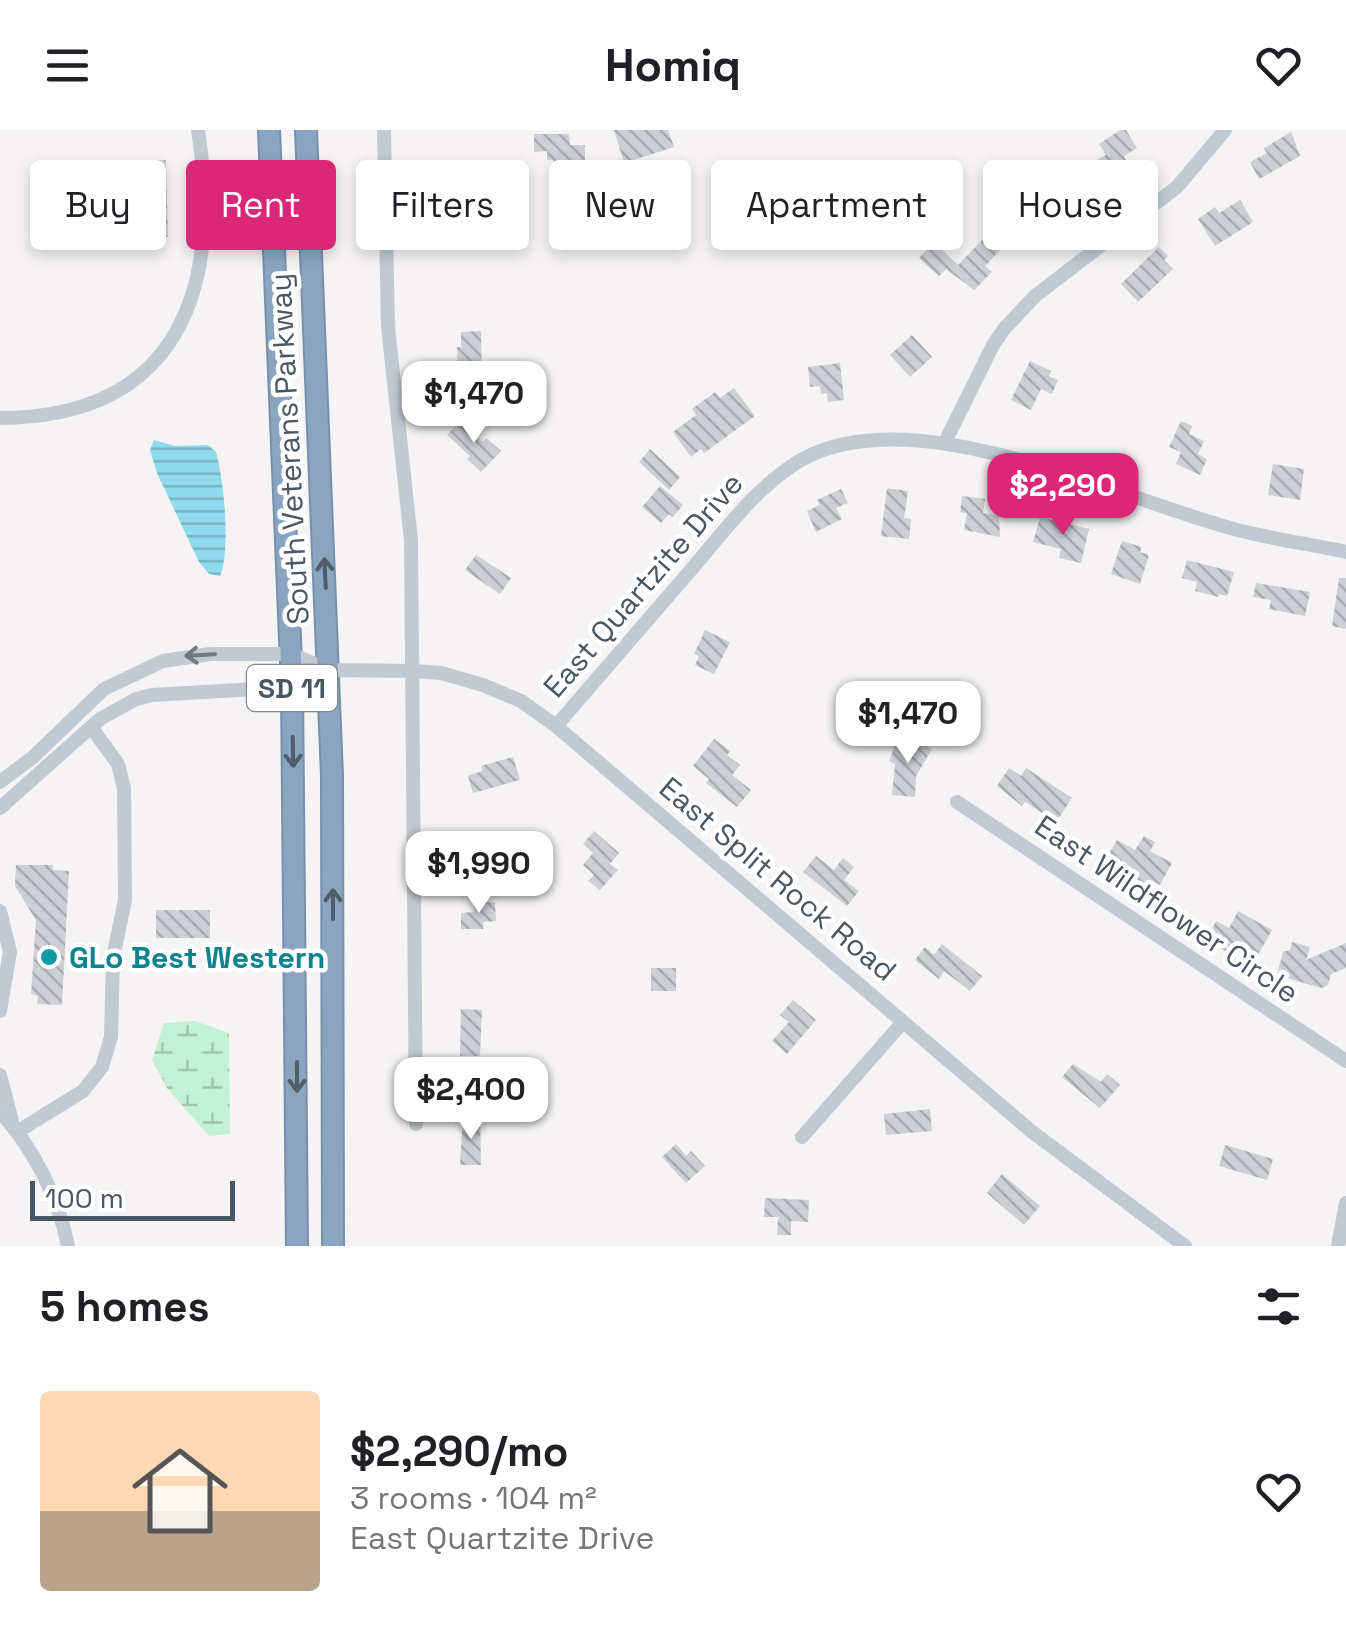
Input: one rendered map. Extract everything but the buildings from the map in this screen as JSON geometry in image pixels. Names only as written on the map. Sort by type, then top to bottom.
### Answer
[{"type":"highway","name":"South Veterans Parkway","points":[[269,130],[292,688],[297,1246]]},
{"type":"highway","name":"South Veterans Parkway","points":[[306,130],[329,670],[334,1246]]},
{"type":"street","points":[[0,418],[63,414],[96,402],[149,366],[174,334],[194,296],[203,257],[204,200],[198,130]]},
{"type":"street","points":[[384,130],[387,310],[411,540],[416,1124]]},
{"type":"street","points":[[945,442],[1004,329],[1034,296],[1177,187],[1225,130]]},
{"type":"street","name":"East Quartzite Drive","points":[[556,726],[747,505],[788,468],[844,442],[898,438],[945,442],[1098,484],[1235,530],[1346,552]]},
{"type":"street","points":[[0,782],[32,758],[88,701],[143,668],[180,656],[290,654],[329,670]]},
{"type":"street","name":"East Split Rock Road","points":[[292,688],[329,670],[414,670],[483,685],[521,702],[556,726],[1031,1131],[1185,1246]]},
{"type":"street","points":[[0,808],[91,726],[118,707],[152,695],[292,688]]},
{"type":"street","points":[[16,1129],[83,1091],[102,1067],[109,1048],[114,958],[125,900],[124,788],[118,764],[91,726]]},
{"type":"street","name":"East Wildflower Circle","points":[[957,802],[1346,1062]]},
{"type":"street","points":[[0,911],[10,952],[0,1012]]},
{"type":"street","points":[[802,1137],[903,1022]]},
{"type":"street","points":[[0,1074],[16,1129],[59,1208],[68,1246]]},
{"type":"street","points":[[0,1112],[16,1129]]},
{"type":"street","points":[[1338,1246],[1346,1203]]},
{"type":"green space","points":[[195,1021],[229,1033],[230,1134],[209,1136],[167,1088],[152,1060],[164,1023]]},
{"type":"water","points":[[154,440],[175,446],[208,445],[216,452],[225,515],[220,576],[209,574],[199,562],[157,473],[150,450]]},
{"type":"place","name":"GLo Best Western","points":[[49,957]]}]
